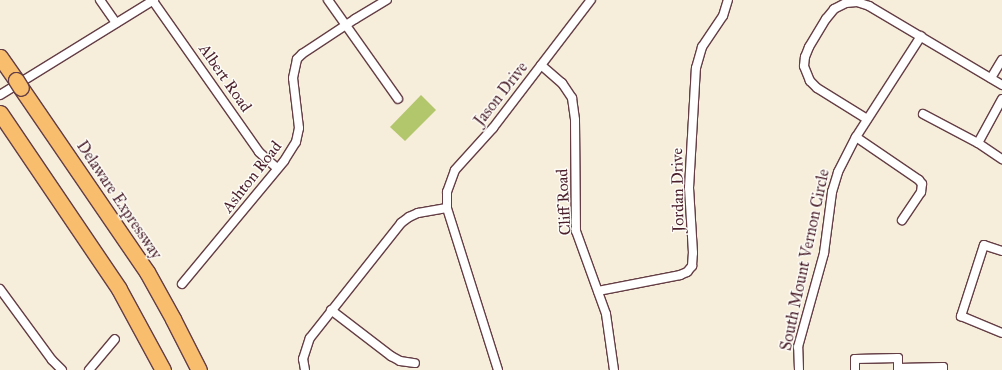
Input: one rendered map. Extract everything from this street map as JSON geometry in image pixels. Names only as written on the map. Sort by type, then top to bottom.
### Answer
[{"type":"highway","name":"Delaware Expressway","points":[[0,57],[146,272],[174,319],[199,370]]},
{"type":"highway","points":[[0,114],[119,289],[163,370]]},
{"type":"street","points":[[100,0],[116,24]]},
{"type":"street","points":[[0,95],[154,0]]},
{"type":"street","name":"Albert Road","points":[[154,0],[259,152],[278,168]]},
{"type":"street","points":[[328,0],[398,99]]},
{"type":"street","name":"Ashton Road","points":[[182,284],[278,168],[298,137],[299,122],[293,78],[297,59],[302,54],[387,0]]},
{"type":"street","name":"Jason Drive","points":[[447,208],[447,192],[455,170],[493,128],[591,0]]},
{"type":"street","name":"Jordan Drive","points":[[598,291],[680,275],[687,272],[692,266],[694,253],[688,188],[696,68],[702,47],[723,16],[728,0]]},
{"type":"street","points":[[868,119],[817,88],[810,81],[804,66],[805,57],[826,19],[838,6],[849,2],[860,2],[921,36],[991,78],[1001,82]]},
{"type":"street","name":"South Mount Vernon Circle","points":[[799,370],[798,347],[824,253],[832,192],[838,172],[856,137],[921,36]]},
{"type":"street","points":[[991,78],[1002,60]]},
{"type":"street","name":"Cliff Road","points":[[541,65],[562,83],[572,98],[575,120],[576,230],[606,314],[614,370]]},
{"type":"street","points":[[978,143],[1002,99]]},
{"type":"street","points":[[923,114],[978,143],[1002,159]]},
{"type":"street","points":[[856,137],[919,180],[922,184],[921,192],[902,220]]},
{"type":"street","points":[[304,370],[303,359],[307,343],[331,310],[406,219],[418,213],[447,208],[498,370]]},
{"type":"street","points":[[1002,251],[984,245],[961,316],[1002,333]]},
{"type":"street","points":[[0,289],[52,360],[62,370]]},
{"type":"street","points":[[331,310],[391,356],[400,361],[415,363]]},
{"type":"street","points":[[89,370],[115,339]]},
{"type":"street","points":[[856,370],[855,359],[898,358],[898,369],[943,367],[943,370]]},
{"type":"green space","points":[[421,95],[436,110],[405,141],[390,127]]}]
